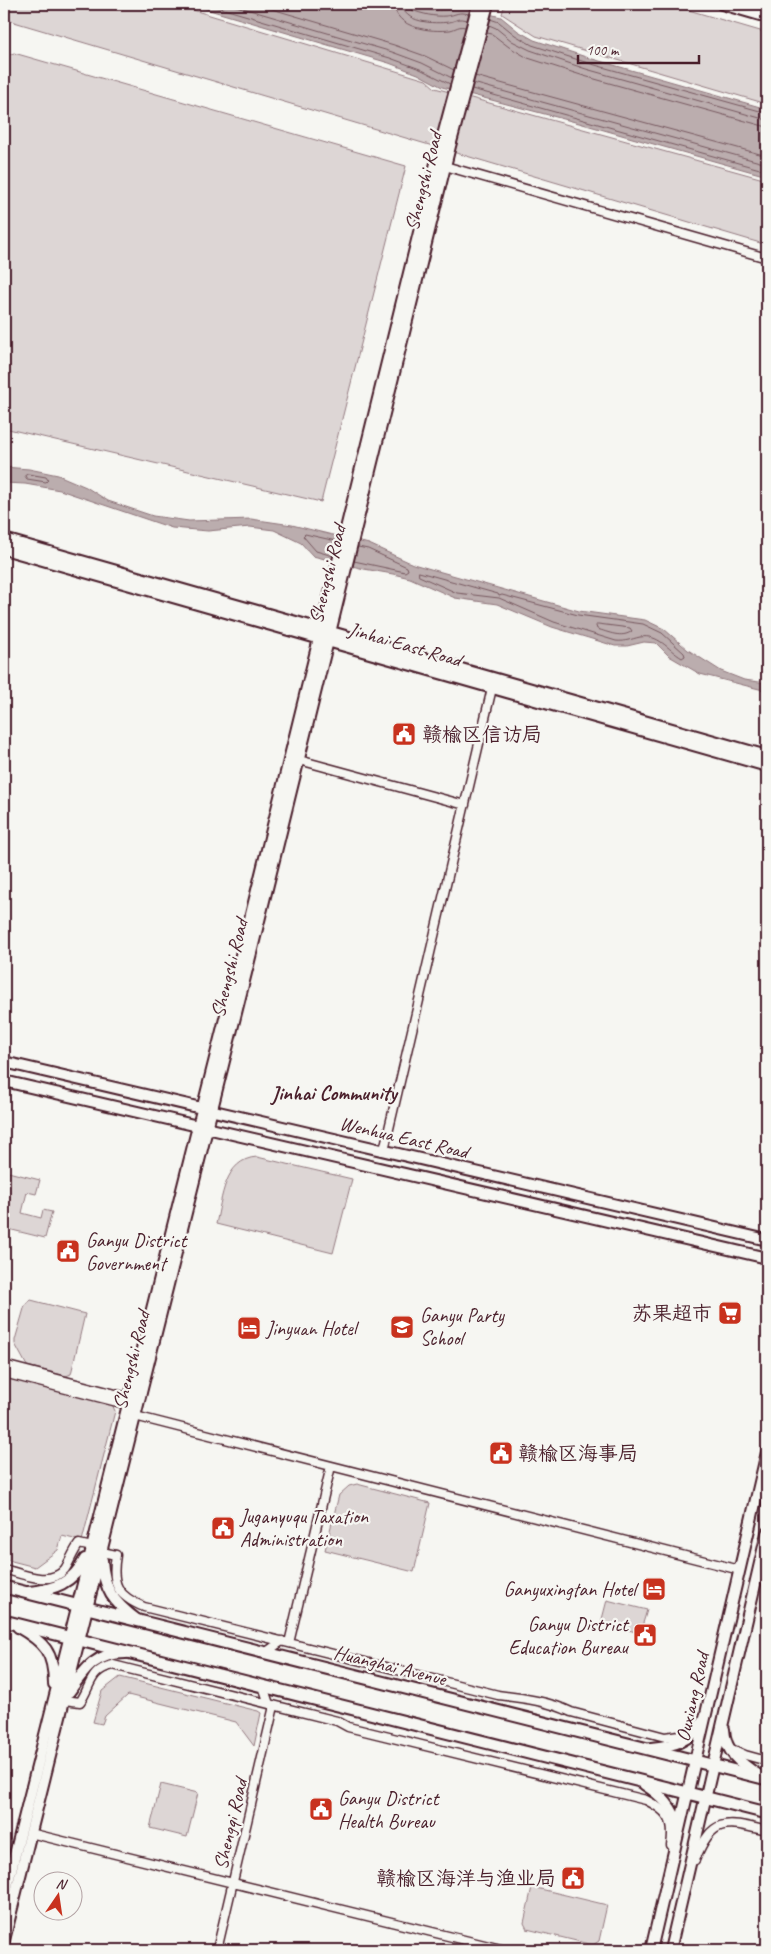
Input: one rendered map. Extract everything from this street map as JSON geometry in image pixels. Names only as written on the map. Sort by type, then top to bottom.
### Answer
[{"type":"main road","name":"Shengshi Road","points":[[4,1940],[74,1639],[202,1127],[299,760],[325,635],[441,143],[478,4]]},
{"type":"main road","name":"Shengshi Road","points":[[207,1109],[325,635],[488,4]]},
{"type":"main road","points":[[722,4],[767,17]]},
{"type":"main road","points":[[756,4],[767,7]]},
{"type":"main road","name":"Jinhai East Road","points":[[4,539],[325,635],[492,688],[767,766]]},
{"type":"main road","name":"Jinhai East Road","points":[[4,549],[767,756]]},
{"type":"main road","name":"Wenhua East Road","points":[[4,1062],[767,1240]]},
{"type":"main road","name":"Wenhua East Road","points":[[4,1081],[767,1258]]},
{"type":"main road","name":"Ouxiang Road","points":[[651,1950],[767,1452]]},
{"type":"main road","name":"Ouxiang Road","points":[[670,1950],[723,1723],[762,1577],[767,1533]]},
{"type":"main road","points":[[22,1592],[38,1591],[62,1585],[98,1549]]},
{"type":"main road","points":[[98,1549],[106,1586],[112,1597],[140,1622]]},
{"type":"main road","name":"Huanghai Avenue","points":[[4,1587],[764,1778]]},
{"type":"main road","points":[[8,1622],[767,1813]]},
{"type":"main road","points":[[8,1622],[36,1637],[47,1650],[61,1698]]},
{"type":"main road","points":[[61,1698],[94,1661],[110,1654],[130,1653]]},
{"type":"main road","name":"Shengshi Road","points":[[4,1898],[61,1698]]},
{"type":"main road","points":[[647,1749],[668,1746],[684,1741],[701,1725],[707,1712]]},
{"type":"main road","points":[[723,1723],[724,1736],[728,1747],[737,1760],[764,1778]]},
{"type":"main road","points":[[639,1780],[660,1794],[675,1816],[679,1832]]},
{"type":"street","points":[[445,166],[767,258]]},
{"type":"street","points":[[384,1150],[492,688]]},
{"type":"street","points":[[299,760],[465,804]]},
{"type":"street","points":[[4,1365],[332,1466],[740,1570]]},
{"type":"street","points":[[4,1373],[134,1405]]},
{"type":"street","points":[[288,1643],[332,1466]]},
{"type":"street","points":[[4,1569],[44,1579],[56,1577],[63,1571],[79,1544],[116,1555],[115,1579],[118,1589],[127,1600],[144,1607],[498,1696],[520,1698],[562,1708],[665,1737],[679,1735],[701,1725]]},
{"type":"street","points":[[265,1653],[288,1643]]},
{"type":"street","points":[[288,1643],[306,1663]]},
{"type":"street","points":[[61,1698],[80,1702],[92,1678],[104,1668],[113,1666],[336,1721],[348,1727],[646,1800],[660,1808],[669,1817],[673,1833],[671,1845],[675,1848]]},
{"type":"street","points":[[263,1686],[275,1706]]},
{"type":"street","points":[[275,1706],[293,1694]]},
{"type":"street","name":"Shengqi Road","points":[[217,1950],[275,1706]]},
{"type":"street","points":[[728,1747],[745,1755],[767,1761]]},
{"type":"street","points":[[687,1878],[707,1835],[715,1828],[728,1824],[738,1824],[767,1831]]},
{"type":"street","points":[[30,1834],[505,1950]]},
{"type":"shaded area","points":[[4,4],[173,4],[426,80],[435,88],[767,180],[767,245],[4,19]]},
{"type":"shaded area","points":[[505,4],[668,4],[767,33],[767,104],[536,36],[502,14]]},
{"type":"shaded area","points":[[14,53],[406,166],[321,502],[4,428],[4,57]]},
{"type":"shaded area","points":[[257,1157],[352,1179],[333,1253],[216,1224],[223,1192],[231,1172],[246,1159]]},
{"type":"shaded area","points":[[4,1171],[40,1180],[36,1194],[27,1192],[22,1213],[41,1218],[43,1210],[52,1212],[45,1238],[4,1228]]},
{"type":"shaded area","points":[[31,1300],[85,1314],[71,1374],[66,1376],[27,1366],[15,1344],[25,1305]]},
{"type":"shaded area","points":[[4,1376],[112,1404],[115,1411],[82,1541],[62,1536],[58,1550],[35,1567],[4,1559]]},
{"type":"shaded area","points":[[357,1484],[430,1503],[414,1572],[325,1550],[339,1495],[349,1486]]},
{"type":"shaded area","points":[[607,1600],[647,1610],[640,1633],[601,1623]]},
{"type":"shaded area","points":[[120,1677],[258,1711],[261,1713],[254,1746],[236,1722],[128,1695],[105,1716],[102,1724],[93,1722],[102,1691]]},
{"type":"shaded area","points":[[161,1784],[198,1793],[187,1837],[150,1828]]},
{"type":"shaded area","points":[[532,1887],[607,1905],[599,1941],[593,1945],[527,1929],[524,1923]]},
{"type":"water","points":[[189,4],[406,4],[438,11],[458,6],[501,17],[518,31],[534,40],[589,58],[767,109],[767,176],[442,87],[418,74],[389,63]]},
{"type":"water","points":[[4,467],[29,469],[58,475],[86,487],[108,501],[153,516],[189,521],[251,519],[292,525],[369,544],[413,564],[579,611],[645,620],[664,629],[688,650],[721,671],[744,680],[767,683],[767,691],[700,674],[669,656],[656,643],[644,642],[627,646],[615,646],[552,627],[497,604],[455,598],[410,578],[313,556],[301,543],[274,530],[250,527],[208,531],[172,528],[60,490],[25,484],[4,483]]},
{"type":"place","name":"赣榆区信访局","points":[[404,734]]},
{"type":"place","name":"Ganyu District Government","points":[[68,1251]]},
{"type":"place","name":"苏果超市","points":[[730,1313]]},
{"type":"place","name":"Ganyu Party School","points":[[402,1327]]},
{"type":"place","name":"Jinyuan Hotel","points":[[249,1328]]},
{"type":"place","name":"赣榆区海事局","points":[[501,1453]]},
{"type":"place","name":"Juganyuqu Taxation Administration","points":[[223,1528]]},
{"type":"place","name":"Ganyuxingtan Hotel","points":[[654,1589]]},
{"type":"place","name":"Ganyu District Education Bureau","points":[[645,1635]]},
{"type":"place","name":"Ganyu District Health Bureau","points":[[321,1809]]},
{"type":"place","name":"赣榆区海洋与渔业局","points":[[573,1878]]},
{"type":"district","name":"Jinhai Community","points":[[334,1093]]}]
